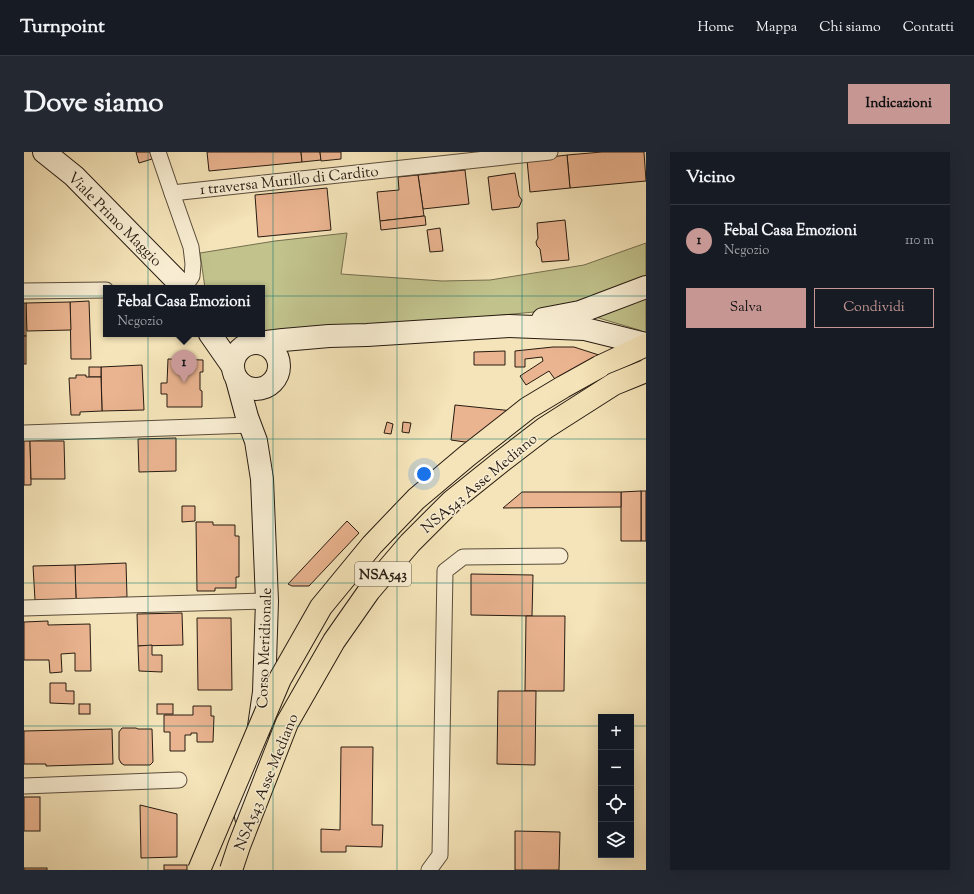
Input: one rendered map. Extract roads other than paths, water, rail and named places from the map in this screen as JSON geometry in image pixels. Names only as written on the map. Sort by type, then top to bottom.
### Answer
[{"type":"highway","name":"NSA543 Asse Mediano","points":[[199,870],[280,679],[321,607],[372,545],[416,499],[467,456],[528,408],[599,367],[646,345]]},
{"type":"highway","name":"NSA543 Asse Mediano","points":[[231,870],[287,723],[334,641],[369,591],[410,542],[452,501],[502,461],[545,428],[614,384],[646,371]]},
{"type":"street","name":"Viale Primo Maggio","points":[[44,152],[74,176],[181,285]]},
{"type":"street","points":[[158,152],[191,247],[193,264],[192,276],[186,285]]},
{"type":"street","name":"1 traversa Murillo di Cardito","points":[[172,193],[550,152]]},
{"type":"street","points":[[509,326],[580,312],[646,287]]},
{"type":"street","points":[[24,291],[103,290]]},
{"type":"street","points":[[246,341],[509,326],[585,329],[646,345]]},
{"type":"street","points":[[212,337],[242,385],[250,389],[257,389],[265,388],[275,373],[300,352],[322,343],[368,335]]},
{"type":"street","points":[[235,373],[233,360],[246,341]]},
{"type":"street","points":[[24,433],[251,425],[275,373],[277,356],[266,345],[246,341]]},
{"type":"street","name":"Corso Meridionale","points":[[235,373],[247,417],[256,441],[262,479],[268,601],[264,692],[240,870]]},
{"type":"street","points":[[430,870],[440,855],[445,571],[463,557],[560,556]]},
{"type":"street","points":[[24,608],[268,601]]},
{"type":"street","points":[[24,786],[179,780]]},
{"type":"place","name":"Febal Casa Emozioni","points":[[184,383]]}]
